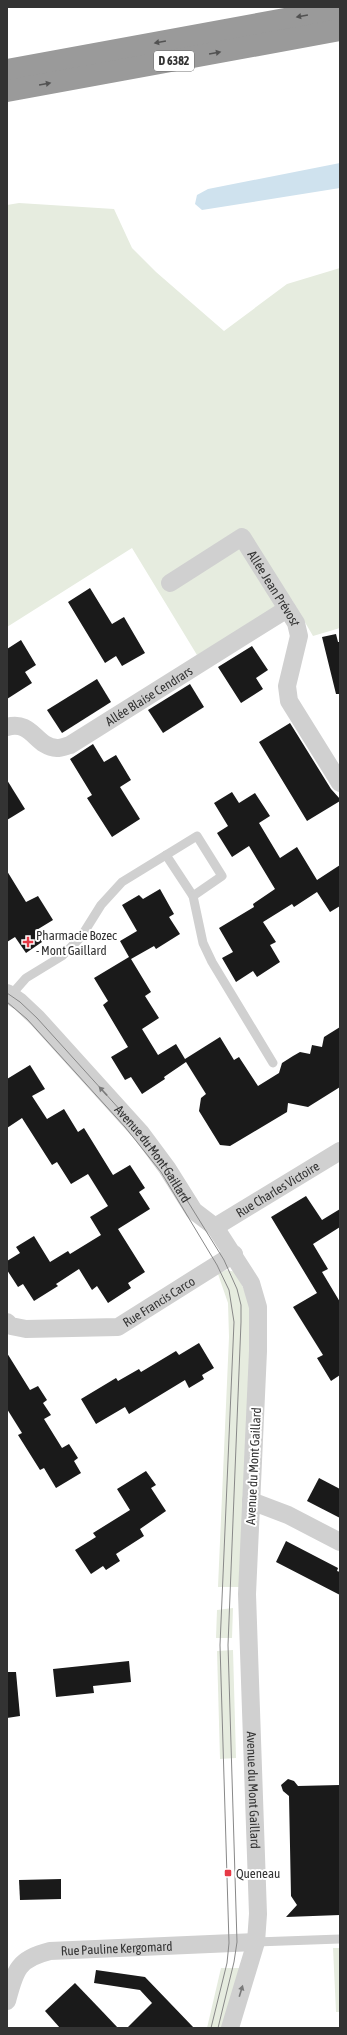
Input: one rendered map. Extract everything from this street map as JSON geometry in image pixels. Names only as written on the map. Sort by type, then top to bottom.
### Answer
[{"type":"highway","name":"D 6382","points":[[7,70],[340,9]]},
{"type":"highway","name":"D 6382","points":[[7,91],[340,30]]},
{"type":"street","name":"Allée Jean Prévost","points":[[170,583],[242,537],[296,623],[298,636],[287,686],[289,701],[340,783]]},
{"type":"street","name":"Allée Blaise Cendrars","points":[[7,727],[14,725],[25,727],[45,744],[58,748],[70,745],[287,609]]},
{"type":"street","name":"Avenue du Mont Gaillard","points":[[9,994],[37,1018],[122,1111],[168,1168],[194,1211],[216,1227],[251,1283],[258,1307],[258,1351],[247,1594],[247,1645],[258,1914],[256,1942],[230,2028]]},
{"type":"street","name":"Rue Charles Victoire","points":[[216,1227],[340,1151]]},
{"type":"street","name":"Rue Francis Carco","points":[[7,1322],[11,1326],[26,1328],[118,1327],[234,1254]]},
{"type":"street","points":[[251,1501],[288,1515],[340,1542]]},
{"type":"street","name":"Rue Pauline Kergomard","points":[[7,2001],[14,1973],[24,1960],[33,1955],[50,1951],[256,1942]]},
{"type":"lane","points":[[9,994],[26,978],[62,956],[81,937],[101,905],[122,882],[197,836],[222,876],[193,896]]},
{"type":"lane","points":[[166,855],[193,896],[203,943],[212,962],[274,1063]]},
{"type":"lane","points":[[256,1942],[340,1939]]},
{"type":"shaded area","points":[[19,203],[114,209],[132,248],[156,272],[224,331],[287,284],[340,268],[340,628],[313,636],[292,600],[197,655],[132,548],[7,627],[7,205]]},
{"type":"shaded area","points":[[226,1270],[236,1272],[250,1303],[252,1323],[239,1587],[218,1587],[229,1337],[228,1303],[218,1274]]},
{"type":"shaded area","points":[[233,1608],[232,1638],[216,1638],[217,1610]]},
{"type":"shaded area","points":[[233,1650],[236,1758],[220,1759],[217,1651]]},
{"type":"shaded area","points":[[333,1948],[340,1948],[340,2012],[336,2012]]},
{"type":"shaded area","points":[[221,1968],[242,1968],[225,2028],[207,2028]]},
{"type":"water","points":[[340,163],[340,188],[202,210],[195,204],[197,195],[208,189]]},
{"type":"building","points":[[90,588],[112,624],[124,617],[145,653],[122,666],[116,656],[105,663],[68,602]]},
{"type":"building","points":[[336,634],[338,642],[340,642],[340,694],[336,694],[322,637]]},
{"type":"building","points":[[21,640],[36,665],[25,672],[32,683],[7,699],[7,649]]},
{"type":"building","points":[[252,646],[268,670],[256,678],[263,689],[241,703],[218,667]]},
{"type":"building","points":[[97,679],[111,702],[62,733],[47,710]]},
{"type":"building","points":[[190,684],[204,707],[163,733],[148,710]]},
{"type":"building","points":[[290,723],[331,789],[340,799],[340,801],[307,821],[259,742]]},
{"type":"building","points":[[93,744],[104,762],[116,755],[131,780],[120,787],[140,819],[112,837],[87,798],[92,795],[70,759]]},
{"type":"building","points":[[7,780],[25,809],[7,820]]},
{"type":"building","points":[[232,792],[239,803],[255,793],[270,816],[259,823],[280,858],[297,847],[317,880],[340,865],[340,906],[330,912],[317,892],[294,907],[292,904],[263,922],[276,942],[270,945],[280,962],[257,977],[253,971],[236,982],[222,958],[233,952],[219,928],[254,907],[253,904],[275,889],[249,846],[232,857],[217,833],[228,826],[214,803]]},
{"type":"building","points":[[7,871],[26,902],[38,896],[53,920],[35,931],[42,942],[26,953],[15,937],[7,942]]},
{"type":"building","points":[[160,889],[174,914],[169,917],[180,934],[156,949],[154,946],[131,959],[151,992],[145,996],[159,1018],[142,1029],[158,1055],[176,1044],[185,1059],[220,1037],[234,1060],[239,1057],[258,1086],[279,1073],[282,1063],[293,1056],[300,1052],[310,1054],[312,1045],[322,1047],[324,1037],[340,1027],[340,1087],[308,1107],[288,1103],[287,1112],[230,1146],[220,1145],[199,1111],[201,1098],[206,1094],[186,1062],[164,1077],[165,1079],[142,1094],[131,1077],[125,1080],[111,1057],[128,1047],[103,1005],[108,1001],[94,978],[129,957],[120,941],[137,931],[122,905],[139,895],[143,899]]},
{"type":"building","points":[[30,1065],[45,1089],[32,1096],[47,1119],[64,1109],[78,1132],[84,1128],[113,1175],[130,1165],[145,1188],[139,1192],[150,1209],[118,1229],[145,1272],[128,1283],[131,1288],[108,1303],[97,1286],[92,1290],[79,1269],[56,1284],[58,1286],[34,1301],[23,1284],[18,1287],[7,1270],[7,1261],[20,1253],[16,1247],[34,1236],[50,1262],[68,1251],[70,1254],[101,1235],[90,1217],[108,1206],[88,1174],[71,1184],[57,1162],[52,1165],[22,1118],[7,1128],[7,1079]]},
{"type":"building","points":[[306,1196],[322,1220],[340,1209],[340,1227],[313,1244],[328,1269],[322,1272],[340,1302],[340,1375],[331,1381],[317,1358],[323,1355],[293,1307],[317,1293],[271,1217]]},
{"type":"building","points":[[199,1343],[214,1368],[202,1375],[204,1379],[189,1388],[185,1380],[129,1414],[125,1407],[96,1424],[81,1399],[116,1378],[118,1381],[139,1369],[141,1372],[176,1351],[179,1355]]},
{"type":"building","points":[[7,1353],[30,1390],[38,1386],[47,1400],[43,1403],[51,1415],[44,1419],[62,1448],[69,1444],[78,1458],[74,1461],[81,1473],[56,1488],[44,1468],[40,1470],[18,1435],[22,1433],[7,1409]]},
{"type":"building","points":[[146,1471],[156,1485],[151,1488],[166,1511],[140,1529],[144,1536],[116,1554],[120,1561],[106,1570],[103,1566],[91,1574],[75,1550],[96,1537],[93,1533],[130,1510],[117,1489]]},
{"type":"building","points":[[319,1478],[340,1489],[340,1518],[307,1501]]},
{"type":"building","points":[[286,1541],[338,1568],[337,1571],[340,1572],[340,1595],[276,1562]]},
{"type":"building","points":[[129,1661],[131,1682],[93,1686],[94,1693],[56,1697],[53,1669]]},
{"type":"building","points":[[7,1672],[16,1672],[20,1716],[7,1718]]},
{"type":"building","points":[[288,1779],[294,1781],[298,1786],[340,1785],[340,1915],[286,1917],[297,1905],[291,1896],[289,1796],[283,1791],[281,1785]]},
{"type":"building","points":[[61,1879],[61,1899],[20,1900],[19,1880]]},
{"type":"building","points":[[96,1970],[145,1977],[194,2028],[127,2028],[152,2003],[140,1990],[94,1983]]},
{"type":"building","points":[[75,1983],[118,2028],[60,2028],[45,2011]]},
{"type":"tram line","points":[[7,993],[20,1002],[37,1018],[141,1133],[167,1168],[224,1260],[237,1289],[241,1305],[228,1645],[237,1942],[234,1962],[218,2028]]},
{"type":"tram line","points":[[7,1002],[27,1019],[125,1127],[161,1172],[217,1265],[229,1290],[234,1322],[220,1645],[229,1943],[227,1963],[211,2028]]},
{"type":"place","name":"Pharmacie Bozec - Mont Gaillard","points":[[28,942]]},
{"type":"place","name":"Queneau","points":[[228,1873]]}]
